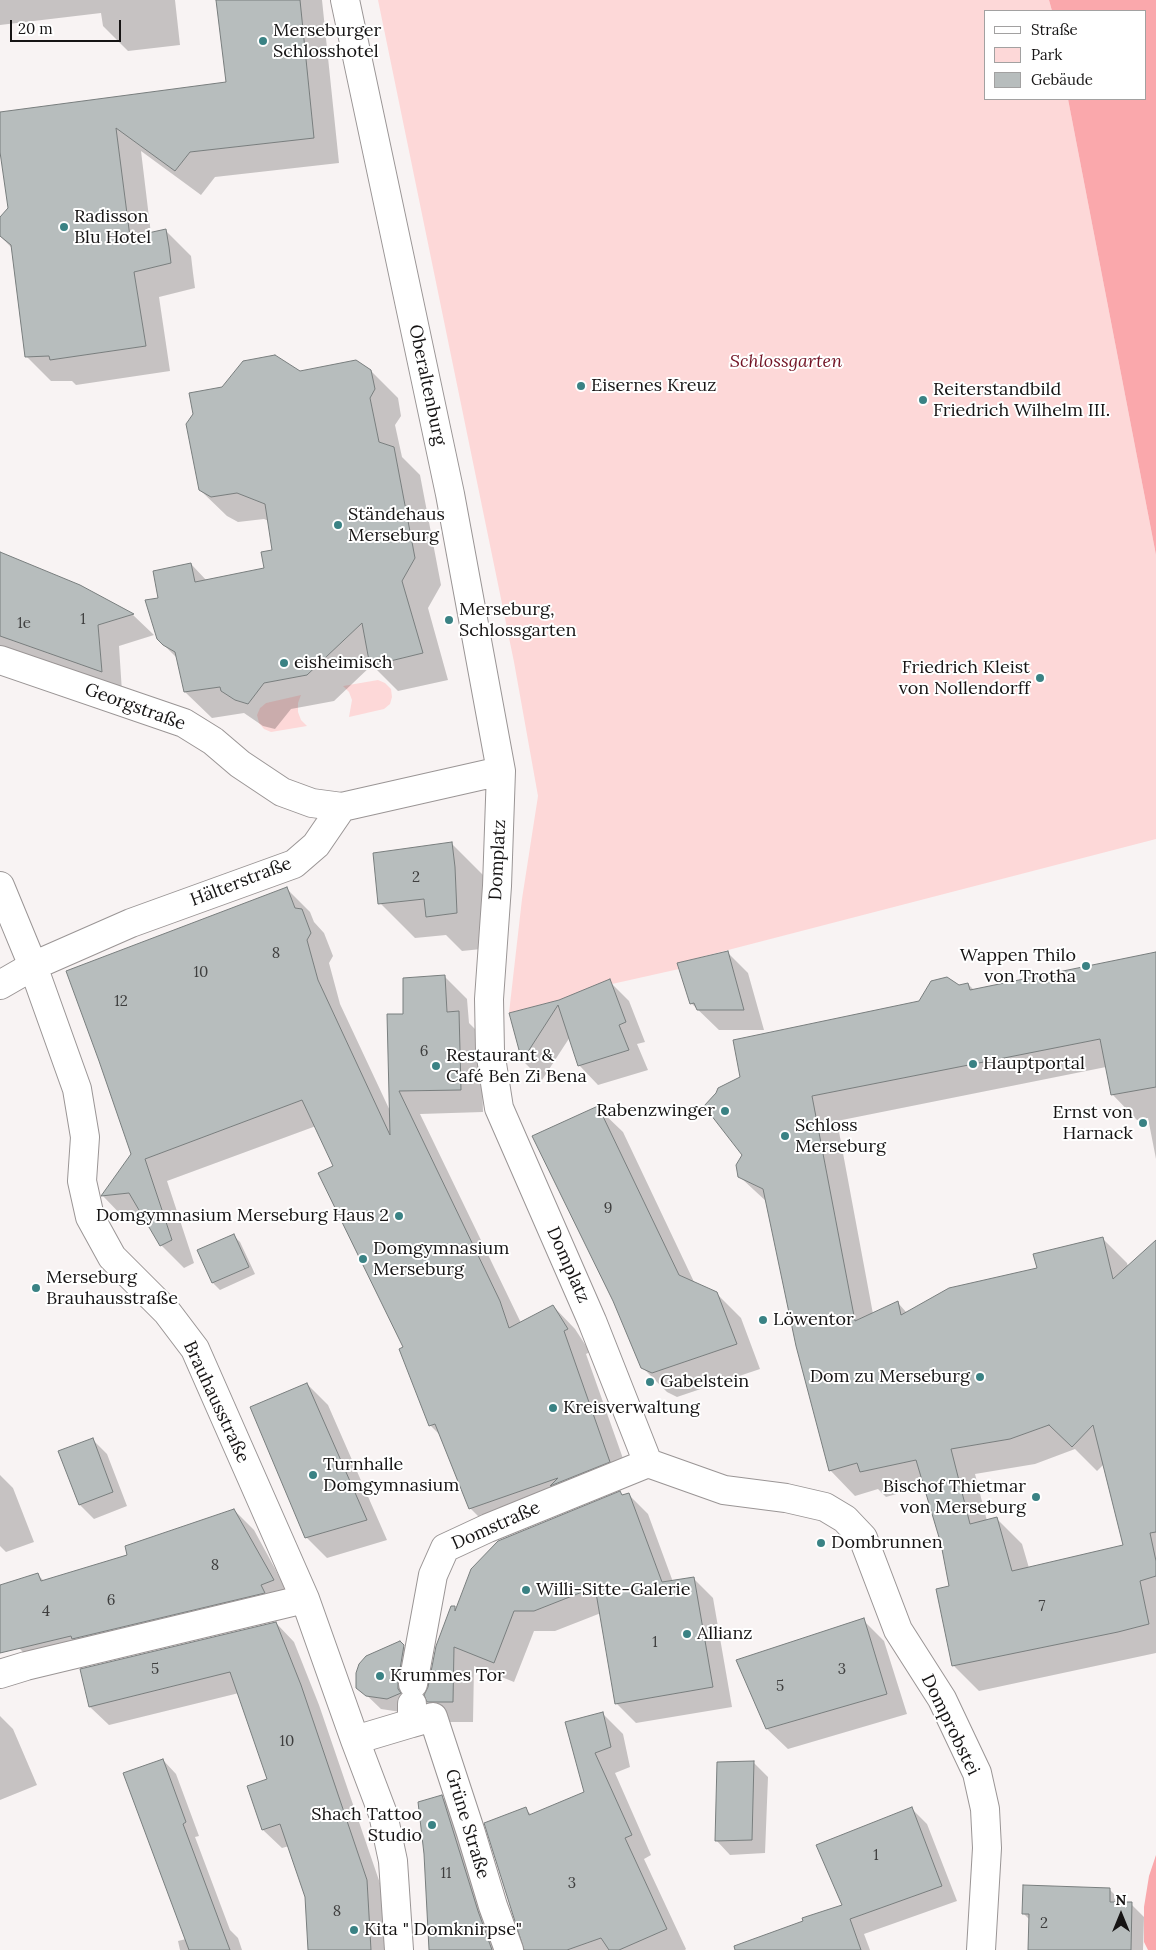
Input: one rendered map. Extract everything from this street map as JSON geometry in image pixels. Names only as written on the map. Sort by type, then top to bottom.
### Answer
[{"type":"street","name":"Oberaltenburg","points":[[345,0],[450,494],[501,771]]},
{"type":"street","name":"Georgstraße","points":[[0,660],[184,723],[214,741],[240,764],[282,792],[312,803],[342,807]]},
{"type":"street","points":[[342,807],[501,771]]},
{"type":"street","name":"Domplatz","points":[[501,771],[497,886],[489,999],[490,1051],[499,1108],[592,1321],[648,1463]]},
{"type":"street","name":"Hälterstraße","points":[[0,985],[33,966],[131,923],[294,864],[316,845],[342,807]]},
{"type":"street","name":"Brauhausstraße","points":[[0,886],[33,966],[77,1089],[85,1137],[82,1181],[90,1217],[112,1257],[167,1312],[195,1349],[305,1598],[355,1740]]},
{"type":"street","name":"Domprobstei","points":[[648,1463],[724,1490],[786,1498],[825,1507],[846,1519],[863,1538],[898,1630],[942,1699],[977,1773],[985,1809],[987,1848],[981,1950]]},
{"type":"street","name":"Domstraße","points":[[412,1723],[413,1690],[433,1575],[445,1548],[488,1528],[648,1463]]},
{"type":"street","points":[[0,1674],[305,1598]]},
{"type":"street","name":"Grüne Straße","points":[[412,1723],[433,1717],[492,1906],[509,1950]]},
{"type":"street","points":[[399,1950],[393,1862],[383,1814],[355,1740],[412,1723]]},
{"type":"green space","name":"Schlossgarten","points":[[378,0],[1049,0],[1052,10],[984,10],[984,100],[1068,100],[1156,555],[1156,839],[678,963],[679,969],[612,984],[609,980],[559,1000],[509,1013],[522,899],[538,796],[514,662]]},
{"type":"green space","points":[[378,680],[385,683],[391,689],[392,697],[390,704],[384,709],[349,717],[352,700],[349,692],[343,686]]},
{"type":"green space","points":[[301,695],[298,703],[298,712],[301,720],[307,726],[271,732],[264,729],[259,723],[257,715],[260,708],[266,703]]},
{"type":"shaded area","points":[[1049,0],[1156,0],[1156,555],[1068,100],[1146,100],[1146,10],[1052,10]]},
{"type":"shaded area","points":[[1156,1855],[1156,1950],[1148,1950],[1144,1942],[1144,1907],[1149,1876]]},
{"type":"building","name":"Radisson Blu Hotel","points":[[216,0],[300,0],[314,138],[190,152],[175,171],[116,128],[130,237],[166,229],[169,247],[171,263],[134,272],[146,346],[50,360],[49,356],[25,357],[11,245],[0,236],[0,217],[8,208],[0,152],[0,112],[226,82]]},
{"type":"building","name":"Ständehaus Merseburg","points":[[275,355],[300,371],[356,360],[371,370],[375,389],[370,398],[379,442],[394,447],[415,558],[402,581],[423,653],[370,666],[362,623],[307,675],[264,683],[248,704],[235,700],[221,691],[220,687],[184,692],[175,652],[157,639],[145,600],[158,598],[153,571],[191,563],[195,582],[264,568],[261,552],[272,550],[265,504],[237,493],[211,497],[199,490],[186,424],[193,414],[189,393],[222,387],[243,361]]},
{"type":"building","points":[[0,552],[80,585],[134,614],[98,625],[102,672],[0,636]]},
{"type":"building","points":[[452,842],[457,913],[426,917],[424,899],[378,904],[373,853]]},
{"type":"building","points":[[287,887],[295,908],[302,909],[311,933],[307,940],[318,980],[390,1135],[387,1014],[403,1014],[403,978],[445,975],[447,1012],[459,1011],[461,1090],[399,1091],[500,1301],[509,1328],[553,1305],[568,1329],[564,1331],[610,1462],[550,1486],[558,1478],[469,1509],[435,1424],[429,1426],[399,1349],[403,1347],[318,1173],[333,1166],[302,1100],[145,1159],[172,1240],[160,1246],[129,1193],[101,1196],[131,1154],[66,971]]},
{"type":"building","points":[[728,951],[744,1010],[697,1010],[694,1003],[690,1004],[677,963]]},
{"type":"building","points":[[1156,952],[1156,1087],[1111,1095],[1100,1039],[812,1096],[855,1321],[898,1301],[901,1315],[949,1288],[1037,1268],[1033,1254],[1103,1237],[1113,1279],[1156,1240],[1156,1532],[1150,1533],[1156,1561],[1156,1576],[1140,1581],[1149,1624],[952,1666],[936,1589],[949,1586],[941,1544],[916,1460],[860,1472],[857,1463],[829,1471],[796,1346],[763,1189],[738,1177],[736,1165],[742,1155],[704,1106],[718,1088],[740,1077],[733,1040],[919,1001],[931,981],[947,977],[959,985],[968,983],[970,990]],"holes":[[[1049,1425],[1072,1447],[1093,1425],[1123,1545],[1012,1571],[997,1517],[970,1524],[951,1449],[1010,1439]]]},
{"type":"building","points":[[610,979],[626,1022],[619,1025],[629,1050],[578,1066],[558,1005],[522,1061],[509,1013],[559,1000]]},
{"type":"building","name":"Kreisverwaltung","points":[[598,1106],[679,1275],[717,1292],[737,1344],[652,1373],[641,1368],[613,1301],[532,1136]]},
{"type":"building","points":[[234,1234],[249,1267],[212,1283],[197,1250]]},
{"type":"building","name":"Turnhalle Domgymnasium","points":[[307,1383],[367,1520],[305,1538],[250,1407]]},
{"type":"building","points":[[93,1438],[113,1492],[79,1505],[58,1451]]},
{"type":"building","points":[[620,1491],[622,1495],[629,1493],[662,1582],[694,1577],[713,1687],[615,1704],[595,1587],[534,1611],[514,1611],[494,1663],[454,1647],[453,1702],[427,1702],[424,1695],[428,1687],[436,1646],[451,1606],[455,1606],[455,1611],[471,1569],[498,1541]]},
{"type":"building","points":[[234,1509],[274,1580],[261,1585],[265,1593],[72,1639],[71,1636],[0,1653],[0,1585],[38,1573],[41,1581],[127,1555],[125,1546]]},
{"type":"building","points":[[864,1618],[887,1694],[766,1729],[736,1660]]},
{"type":"building","points":[[276,1622],[301,1685],[367,1880],[371,1950],[308,1950],[305,1897],[280,1824],[262,1830],[247,1786],[267,1779],[230,1672],[89,1707],[80,1669]]},
{"type":"building","name":"Krummes Tor","points":[[400,1641],[404,1645],[398,1681],[398,1689],[401,1693],[387,1699],[366,1696],[356,1688],[356,1673],[359,1664],[366,1656]]},
{"type":"building","points":[[603,1712],[611,1747],[595,1753],[632,1835],[625,1838],[667,1929],[619,1950],[609,1950],[601,1938],[567,1950],[524,1950],[484,1823],[526,1807],[529,1815],[584,1792],[565,1722]]},
{"type":"building","points":[[163,1759],[186,1822],[183,1824],[230,1950],[189,1950],[123,1773]]},
{"type":"building","points":[[754,1761],[752,1840],[715,1841],[717,1762]]},
{"type":"building","points":[[442,1795],[492,1950],[429,1950],[424,1854],[418,1802]]},
{"type":"building","points":[[912,1807],[942,1886],[850,1919],[861,1950],[735,1950],[734,1946],[803,1921],[802,1918],[842,1905],[816,1845]]},
{"type":"building","points":[[1023,1885],[1110,1888],[1110,1902],[1132,1902],[1131,1950],[1028,1950],[1029,1914],[1022,1914]]},
{"type":"place","name":"Merseburger Schlosshotel","points":[[263,41]]},
{"type":"place","name":"Radisson Blu Hotel","points":[[64,227]]},
{"type":"place","name":"Eisernes Kreuz","points":[[581,386]]},
{"type":"place","name":"Reiterstandbild Friedrich Wilhelm III.","points":[[923,400]]},
{"type":"place","name":"Ständehaus Merseburg","points":[[338,525]]},
{"type":"place","name":"Merseburg, Schlossgarten","points":[[449,620]]},
{"type":"place","name":"eisheimisch","points":[[284,663]]},
{"type":"place","name":"Friedrich Kleist von Nollendorff","points":[[1040,678]]},
{"type":"place","name":"Wappen Thilo von Trotha","points":[[1086,966]]},
{"type":"place","name":"Hauptportal","points":[[973,1064]]},
{"type":"place","name":"Restaurant & Café Ben Zi Bena","points":[[436,1066]]},
{"type":"place","name":"Rabenzwinger","points":[[725,1111]]},
{"type":"place","name":"Ernst von Harnack","points":[[1143,1123]]},
{"type":"place","name":"Schloss Merseburg","points":[[785,1136]]},
{"type":"place","name":"Domgymnasium Merseburg Haus 2","points":[[399,1216]]},
{"type":"place","name":"Domgymnasium Merseburg","points":[[363,1259]]},
{"type":"place","name":"Merseburg Brauhausstraße","points":[[36,1288]]},
{"type":"place","name":"Löwentor","points":[[763,1320]]},
{"type":"place","name":"Dom zu Merseburg","points":[[980,1377]]},
{"type":"place","name":"Gabelstein","points":[[650,1382]]},
{"type":"place","name":"Kreisverwaltung","points":[[553,1408]]},
{"type":"place","name":"Turnhalle Domgymnasium","points":[[313,1475]]},
{"type":"place","name":"Bischof Thietmar von Merseburg","points":[[1036,1497]]},
{"type":"place","name":"Dombrunnen","points":[[821,1543]]},
{"type":"place","name":"Willi-Sitte-Galerie","points":[[526,1590]]},
{"type":"place","name":"Allianz","points":[[687,1634]]},
{"type":"place","name":"Krummes Tor","points":[[380,1676]]},
{"type":"place","name":"Shach Tattoo Studio","points":[[432,1825]]},
{"type":"place","name":"Kita \" Domknirpse\"","points":[[354,1930]]}]
